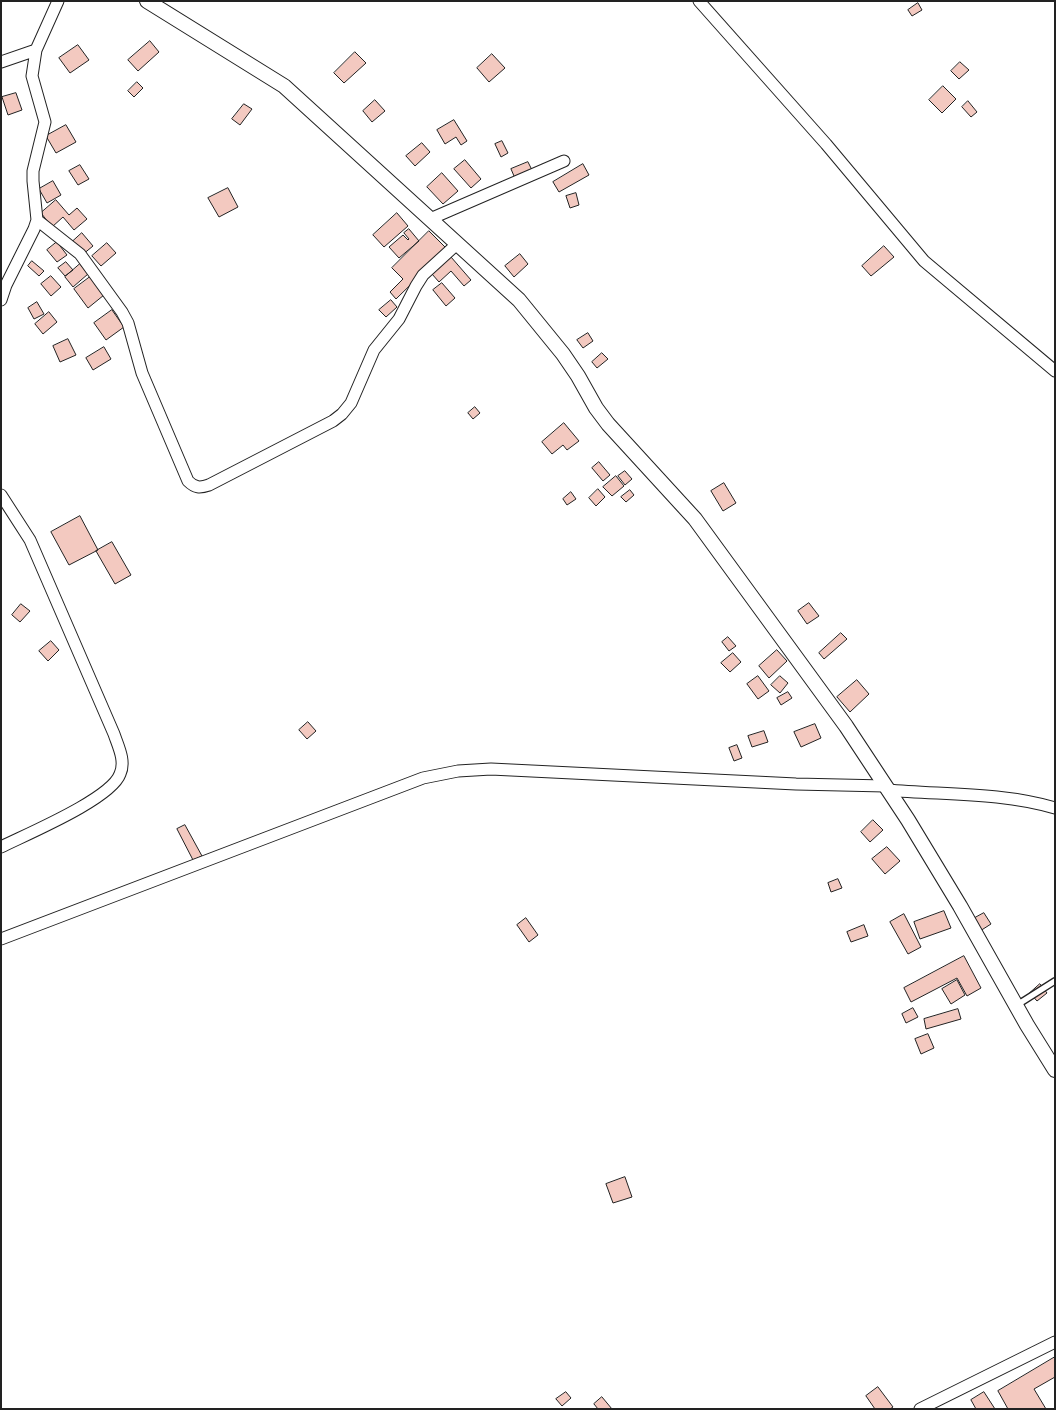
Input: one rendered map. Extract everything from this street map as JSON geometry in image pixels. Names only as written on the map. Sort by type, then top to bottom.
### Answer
[{"type":"street","points":[[1,300],[6,285],[37,220],[33,171],[45,122],[32,76],[36,50],[58,1]]},
{"type":"street","points":[[148,1],[284,86],[519,300],[568,361],[596,408],[608,424],[695,519],[846,726],[960,906],[1055,1070]]},
{"type":"street","points":[[699,1],[820,137],[924,261],[1055,371]]},
{"type":"street","points":[[1,62],[36,50]]},
{"type":"street","points":[[430,219],[564,161]]},
{"type":"street","points":[[37,220],[80,254],[122,312],[128,323],[142,373],[188,481],[194,486],[201,488],[333,421],[342,414],[351,403],[374,350],[399,319],[416,286],[429,269],[457,244]]},
{"type":"street","points":[[1,494],[30,540],[122,756],[121,773],[115,784],[104,793],[88,804],[1,847]]},
{"type":"street","points":[[1,939],[423,778],[458,771],[491,769],[886,788],[999,797],[1031,801],[1055,808]]},
{"type":"street","points":[[920,1409],[1055,1342]]},
{"type":"lane","points":[[1017,1005],[1055,981]]},
{"type":"building","points":[[918,3],[922,10],[912,16],[908,10]]},
{"type":"building","points":[[150,41],[159,52],[138,71],[128,60]]},
{"type":"building","points":[[78,45],[89,60],[70,73],[59,58]]},
{"type":"building","points":[[355,52],[366,63],[344,83],[334,73]]},
{"type":"building","points":[[492,54],[505,68],[489,82],[477,68]]},
{"type":"building","points":[[960,62],[969,70],[959,79],[951,71]]},
{"type":"building","points":[[137,82],[143,88],[134,97],[128,91]]},
{"type":"building","points":[[943,86],[956,99],[942,113],[929,100]]},
{"type":"building","points":[[16,93],[22,110],[8,115],[2,97]]},
{"type":"building","points":[[375,100],[385,111],[372,122],[363,111]]},
{"type":"building","points":[[968,101],[977,112],[971,117],[962,107]]},
{"type":"building","points":[[244,104],[252,109],[240,125],[232,119]]},
{"type":"building","points":[[454,120],[467,141],[461,145],[456,137],[445,144],[437,130]]},
{"type":"building","points":[[66,125],[76,142],[56,153],[46,136]]},
{"type":"building","points":[[502,141],[508,153],[501,157],[495,144]]},
{"type":"building","points":[[422,143],[430,152],[415,166],[406,156]]},
{"type":"building","points":[[465,160],[481,179],[471,188],[454,169]]},
{"type":"building","points":[[528,162],[535,176],[517,183],[511,169]]},
{"type":"building","points":[[583,164],[589,175],[559,192],[553,182]]},
{"type":"building","points":[[80,165],[89,179],[78,185],[69,171]]},
{"type":"building","points":[[442,173],[458,191],[443,204],[427,187]]},
{"type":"building","points":[[53,181],[61,195],[47,203],[39,189]]},
{"type":"building","points":[[228,188],[238,207],[219,217],[208,198]]},
{"type":"building","points":[[576,193],[579,205],[570,208],[566,196]]},
{"type":"building","points":[[56,200],[69,215],[77,208],[87,219],[74,230],[63,217],[52,227],[41,213]]},
{"type":"building","points":[[397,213],[408,226],[384,247],[373,235]]},
{"type":"building","points":[[409,229],[419,241],[399,258],[389,247],[403,235],[408,240],[404,233]]},
{"type":"building","points":[[429,231],[447,249],[396,299],[390,292],[403,279],[392,268]]},
{"type":"building","points":[[82,233],[93,246],[82,255],[71,243]]},
{"type":"building","points":[[57,242],[67,255],[57,262],[47,250]]},
{"type":"building","points":[[107,243],[116,253],[101,266],[92,256]]},
{"type":"building","points":[[884,246],[894,257],[871,276],[862,266]]},
{"type":"building","points":[[520,254],[528,264],[514,277],[505,266]]},
{"type":"building","points":[[451,257],[471,280],[464,286],[451,271],[439,282],[432,274]]},
{"type":"building","points":[[32,261],[44,271],[39,276],[28,266]]},
{"type":"building","points":[[66,262],[73,270],[65,276],[58,268]]},
{"type":"building","points":[[80,264],[88,274],[73,287],[65,277]]},
{"type":"building","points":[[51,276],[61,287],[51,296],[41,284]]},
{"type":"building","points":[[90,277],[104,295],[88,308],[74,289]]},
{"type":"building","points":[[442,283],[455,298],[446,306],[433,290]]},
{"type":"building","points":[[391,300],[397,307],[386,317],[379,310]]},
{"type":"building","points":[[37,302],[44,314],[34,319],[28,308]]},
{"type":"building","points":[[112,310],[124,327],[106,340],[94,323]]},
{"type":"building","points":[[49,312],[57,322],[43,334],[35,324]]},
{"type":"building","points":[[588,333],[593,341],[583,348],[577,340]]},
{"type":"building","points":[[68,339],[76,355],[60,362],[53,346]]},
{"type":"building","points":[[104,347],[111,359],[93,370],[86,358]]},
{"type":"building","points":[[602,353],[608,359],[597,368],[592,362]]},
{"type":"building","points":[[475,407],[480,413],[473,419],[468,413]]},
{"type":"building","points":[[564,423],[579,441],[567,450],[563,445],[552,454],[542,442]]},
{"type":"building","points":[[599,462],[610,475],[603,481],[592,468]]},
{"type":"building","points":[[625,471],[632,479],[625,485],[618,476]]},
{"type":"building","points":[[616,476],[624,486],[612,496],[603,487]]},
{"type":"building","points":[[724,483],[736,503],[723,511],[711,491]]},
{"type":"building","points":[[598,489],[605,497],[596,506],[589,498]]},
{"type":"building","points":[[630,490],[634,495],[626,502],[621,497]]},
{"type":"building","points":[[571,492],[576,499],[567,505],[563,499]]},
{"type":"building","points":[[80,516],[98,550],[69,565],[51,532]]},
{"type":"building","points":[[112,542],[131,575],[115,584],[96,551]]},
{"type":"building","points":[[809,603],[819,616],[807,624],[798,611]]},
{"type":"building","points":[[21,604],[30,611],[20,622],[12,615]]},
{"type":"building","points":[[841,633],[847,639],[824,659],[819,653]]},
{"type":"building","points":[[728,637],[736,646],[729,651],[722,642]]},
{"type":"building","points":[[51,641],[59,650],[48,661],[39,651]]},
{"type":"building","points":[[777,650],[787,661],[769,678],[759,666]]},
{"type":"building","points":[[733,653],[741,662],[730,672],[721,663]]},
{"type":"building","points":[[758,676],[769,691],[758,699],[747,684]]},
{"type":"building","points":[[780,676],[788,683],[780,693],[771,685]]},
{"type":"building","points":[[857,680],[869,694],[850,712],[837,697]]},
{"type":"building","points":[[788,692],[792,698],[781,705],[777,698]]},
{"type":"building","points":[[308,722],[316,731],[307,739],[299,730]]},
{"type":"building","points":[[815,724],[821,738],[801,747],[794,732]]},
{"type":"building","points":[[764,731],[768,742],[752,747],[748,736]]},
{"type":"building","points":[[737,745],[742,758],[734,761],[729,748]]},
{"type":"building","points":[[873,820],[883,830],[870,842],[861,832]]},
{"type":"building","points":[[185,825],[202,856],[193,860],[177,829]]},
{"type":"building","points":[[887,847],[900,861],[885,874],[872,859]]},
{"type":"building","points":[[838,879],[842,888],[831,892],[828,883]]},
{"type":"building","points":[[944,911],[951,928],[920,939],[914,922]]},
{"type":"building","points":[[984,913],[991,924],[980,931],[973,919]]},
{"type":"building","points":[[904,914],[921,947],[908,954],[890,922]]},
{"type":"building","points":[[526,918],[538,935],[529,942],[517,925]]},
{"type":"building","points":[[864,925],[868,936],[851,942],[847,932]]},
{"type":"building","points":[[964,956],[981,988],[967,996],[957,978],[911,1002],[904,988]]},
{"type":"building","points":[[957,980],[965,995],[951,1004],[942,989]]},
{"type":"building","points":[[1040,984],[1047,993],[1037,1001],[1030,993]]},
{"type":"building","points":[[913,1008],[918,1017],[906,1023],[902,1014]]},
{"type":"building","points":[[958,1009],[961,1019],[926,1029],[924,1019]]},
{"type":"building","points":[[928,1034],[934,1048],[921,1054],[915,1039]]},
{"type":"building","points":[[625,1177],[632,1197],[613,1203],[606,1184]]},
{"type":"building","points":[[1055,1357],[1055,1377],[1034,1389],[1046,1409],[1008,1409],[998,1391]]},
{"type":"building","points":[[878,1387],[893,1407],[890,1409],[875,1409],[866,1396]]},
{"type":"building","points":[[566,1392],[571,1398],[562,1406],[556,1399]]},
{"type":"building","points":[[984,1392],[995,1409],[976,1409],[971,1400]]},
{"type":"building","points":[[602,1397],[612,1409],[598,1409],[594,1404]]}]
